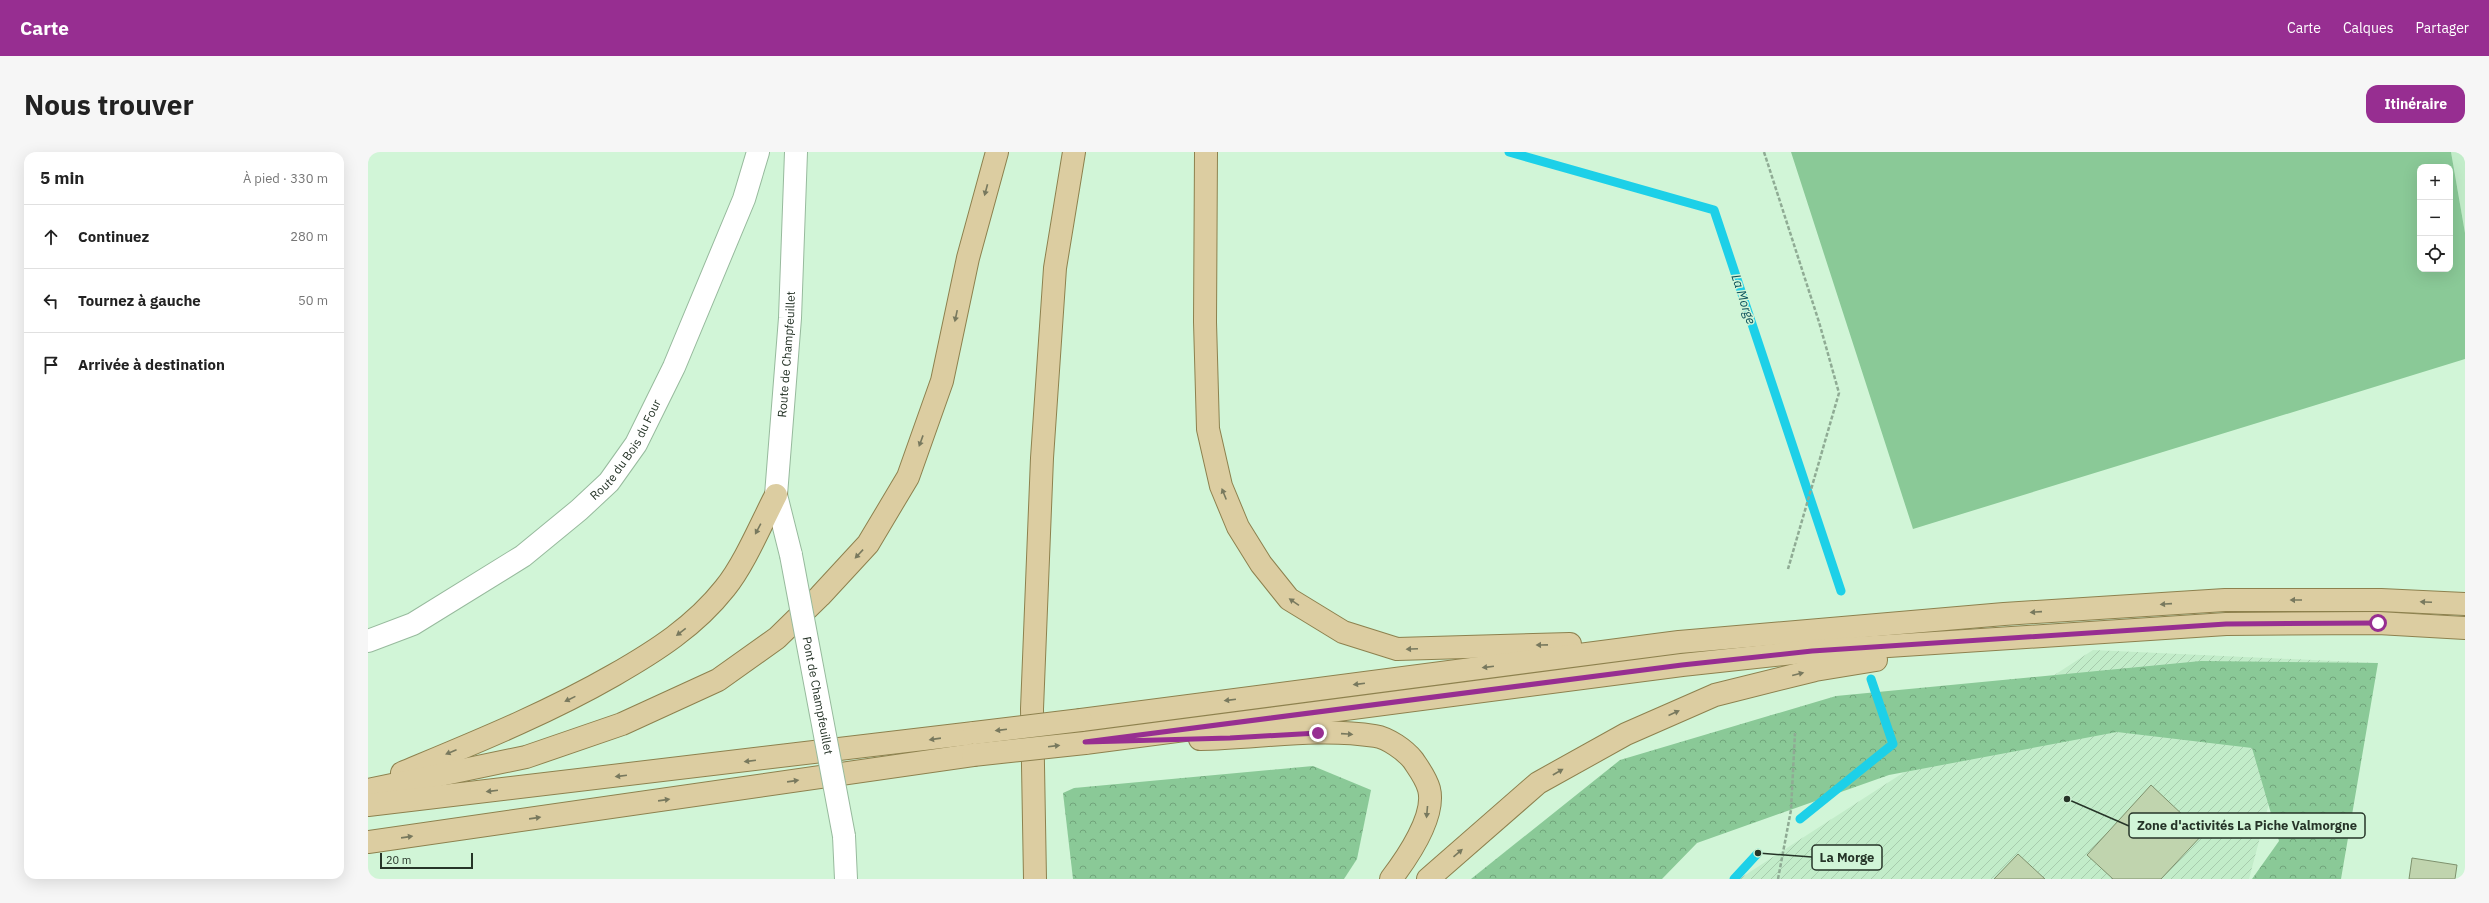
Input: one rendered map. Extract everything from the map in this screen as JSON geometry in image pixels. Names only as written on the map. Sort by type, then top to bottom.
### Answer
[{"type":"main road","points":[[368,788],[526,758],[622,724],[718,680],[777,638],[820,596],[868,544],[908,478],[942,381],[968,258],[996,152]]},
{"type":"main road","points":[[1035,879],[1032,708],[1042,458],[1055,268],[1074,152]]},
{"type":"main road","points":[[1206,152],[1205,322],[1208,429],[1221,486],[1238,527],[1261,564],[1289,599],[1343,632],[1397,649],[1679,642]]},
{"type":"main road","points":[[368,788],[519,724],[581,694],[660,648],[694,622],[726,587],[776,495]]},
{"type":"main road","points":[[368,805],[1081,720],[1679,642],[2004,614],[2226,600],[2380,600],[2465,604]]},
{"type":"main road","points":[[368,842],[974,755],[1682,665],[1812,651],[2226,624],[2378,623],[2465,628]]},
{"type":"main road","points":[[1428,879],[1538,784],[1626,734],[1715,695],[1815,670],[2007,639]]},
{"type":"main road","points":[[1085,742],[1230,738],[1318,733],[1377,736],[1407,752],[1423,774],[1430,790],[1427,819],[1404,862],[1391,879]]},
{"type":"street","name":"Route du Bois du Four","points":[[368,640],[413,624],[523,556],[579,510],[609,482],[636,444],[674,367],[744,199],[758,152]]},
{"type":"street","name":"Route de Champfeuillet","points":[[791,555],[776,495],[790,318],[796,152]]},
{"type":"street","name":"Pont de Champfeuillet","points":[[791,555],[844,836],[846,879]]},
{"type":"path","points":[[1764,152],[1819,322],[1839,394],[1788,569]]},
{"type":"path","points":[[1778,879],[1792,810],[1795,733]]},
{"type":"shaded area","points":[[2451,152],[2465,152],[2465,233]]},
{"type":"shaded area","points":[[2093,650],[2378,663],[2291,720],[2249,879],[1739,879]]},
{"type":"green space","points":[[1791,152],[2451,152],[2465,233],[2465,359],[1913,529]]},
{"type":"green space","points":[[2201,661],[2378,663],[2341,879],[2252,879],[2279,841],[2252,748],[2117,732],[1889,775],[1697,843],[1662,879],[1471,879],[1620,760],[1836,696]]},
{"type":"green space","points":[[1313,766],[1371,790],[1357,859],[1344,879],[1073,879],[1063,793],[1074,788]]},
{"type":"building","points":[[2151,785],[2203,834],[2161,879],[2113,879],[2087,855]]},
{"type":"building","points":[[2018,854],[2045,879],[1994,879]]},
{"type":"building","points":[[2412,858],[2457,865],[2455,879],[2409,879]]},
{"type":"waterway","name":"La Morge","points":[[1509,152],[1714,210],[1841,591]]},
{"type":"waterway","name":"La Morge","points":[[1800,819],[1893,744],[1871,679]]},
{"type":"waterway","name":"La Morge","points":[[1734,879],[1758,853]]},
{"type":"place","name":"Zone d'activités La Piche Valmorgne","points":[[2067,799]]},
{"type":"place","name":"La Morge","points":[[1758,853]]},
{"type":"route","points":[[1318,733],[1230,738],[1085,742],[1682,665],[1812,651],[2226,624],[2378,623]]}]
